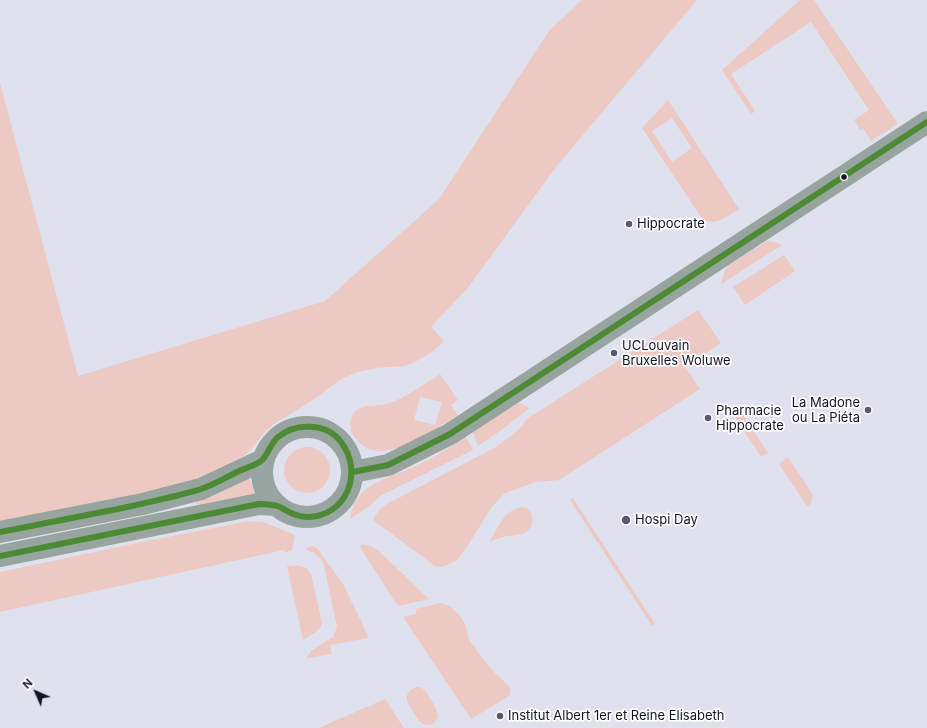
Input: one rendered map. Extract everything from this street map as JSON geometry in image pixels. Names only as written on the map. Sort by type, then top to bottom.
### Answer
[{"type":"street","points":[[353,472],[388,465],[450,434],[927,122]]},
{"type":"street","points":[[312,426],[322,429],[339,439],[349,454],[353,472],[351,485],[344,498],[335,508],[323,514],[311,517],[298,516],[287,512],[277,505],[269,496],[264,485],[262,472],[263,460],[269,448],[278,437],[289,430],[312,426]]},
{"type":"street","points":[[0,532],[143,504],[201,489],[263,460]]},
{"type":"street","points":[[0,556],[259,504],[277,505]]},
{"type":"shaded area","points":[[582,0],[697,0],[556,167],[467,289],[431,327],[444,341],[432,352],[413,363],[404,366],[376,368],[358,372],[341,379],[313,400],[274,424],[265,432],[247,454],[233,465],[187,484],[0,524],[0,83],[78,376],[325,301],[439,199],[549,31]]},
{"type":"shaded area","points":[[800,0],[814,0],[898,124],[871,141],[863,128],[860,130],[854,120],[869,110],[811,22],[731,74],[755,111],[751,114],[722,70]]},
{"type":"shaded area","points":[[668,100],[739,209],[725,218],[715,222],[710,222],[701,217],[642,128]],"holes":[[[672,118],[692,148],[672,162],[652,131]]]},
{"type":"shaded area","points":[[767,241],[782,245],[721,284],[725,270],[729,265]]},
{"type":"shaded area","points":[[784,255],[795,271],[745,305],[733,287]]},
{"type":"shaded area","points":[[698,310],[721,343],[685,367],[700,389],[559,480],[536,482],[505,493],[491,508],[469,544],[456,561],[442,567],[435,566],[373,520],[378,511],[385,505],[498,446],[518,430],[528,418]]},
{"type":"shaded area","points":[[440,374],[458,400],[451,405],[458,415],[420,439],[405,446],[390,450],[376,451],[364,446],[353,435],[350,426],[351,420],[353,414],[358,409],[366,406],[387,404],[408,394]],"holes":[[[420,397],[442,402],[435,425],[414,420]]]},
{"type":"shaded area","points":[[518,403],[530,408],[478,446],[473,432]]},
{"type":"shaded area","points":[[738,407],[768,453],[761,457],[731,411]]},
{"type":"shaded area","points":[[466,437],[473,450],[380,496],[368,507],[350,519],[357,499],[365,490],[382,480],[428,460]]},
{"type":"shaded area","points":[[302,447],[312,447],[320,451],[326,457],[330,465],[330,475],[326,483],[320,489],[312,493],[302,493],[294,489],[288,483],[284,475],[284,465],[288,457],[294,451]]},
{"type":"shaded area","points":[[788,457],[813,495],[810,505],[807,506],[779,464]]},
{"type":"shaded area","points":[[249,477],[255,495],[202,506],[196,504],[195,501]]},
{"type":"shaded area","points":[[573,498],[655,624],[652,626],[570,500]]},
{"type":"shaded area","points":[[521,507],[527,508],[532,515],[533,519],[529,529],[522,534],[498,538],[490,542],[505,516]]},
{"type":"shaded area","points":[[249,521],[263,522],[295,535],[292,550],[285,553],[284,550],[0,612],[0,572]]},
{"type":"shaded area","points":[[363,544],[380,552],[429,599],[398,606],[361,549],[360,545]]},
{"type":"shaded area","points":[[311,546],[317,548],[343,584],[369,638],[330,645],[332,654],[307,658],[311,651],[333,637],[337,627],[323,561],[314,553],[305,549]]},
{"type":"shaded area","points":[[287,566],[304,567],[311,574],[322,623],[317,631],[303,640]]},
{"type":"shaded area","points":[[441,603],[453,608],[459,615],[466,627],[468,638],[472,644],[492,670],[510,688],[510,694],[507,697],[471,719],[403,617],[416,614],[416,609]]},
{"type":"shaded area","points":[[416,687],[424,690],[435,706],[438,718],[433,724],[424,725],[418,719],[409,704],[407,695]]},
{"type":"shaded area","points":[[385,699],[404,728],[319,728]]},
{"type":"transit line","points":[[353,472],[388,465],[450,434],[927,122]]},
{"type":"transit line","points":[[0,532],[129,507],[201,489],[259,463],[278,437],[285,432],[302,427],[320,428],[335,436],[341,442],[348,454],[351,466],[351,479],[348,490],[342,501],[333,509],[322,515],[308,517],[300,516],[277,506],[270,504],[259,504],[0,556]]},
{"type":"place","name":"Hippocrate","points":[[629,224]]},
{"type":"place","name":"UCLouvain Bruxelles Woluwe","points":[[614,353]]},
{"type":"place","name":"La Madone ou La Piéta","points":[[868,410]]},
{"type":"place","name":"Pharmacie Hippocrate","points":[[708,418]]},
{"type":"place","name":"Hospi Day","points":[[626,520]]},
{"type":"place","name":"Institut Albert 1er et Reine Elisabeth","points":[[500,716]]}]
